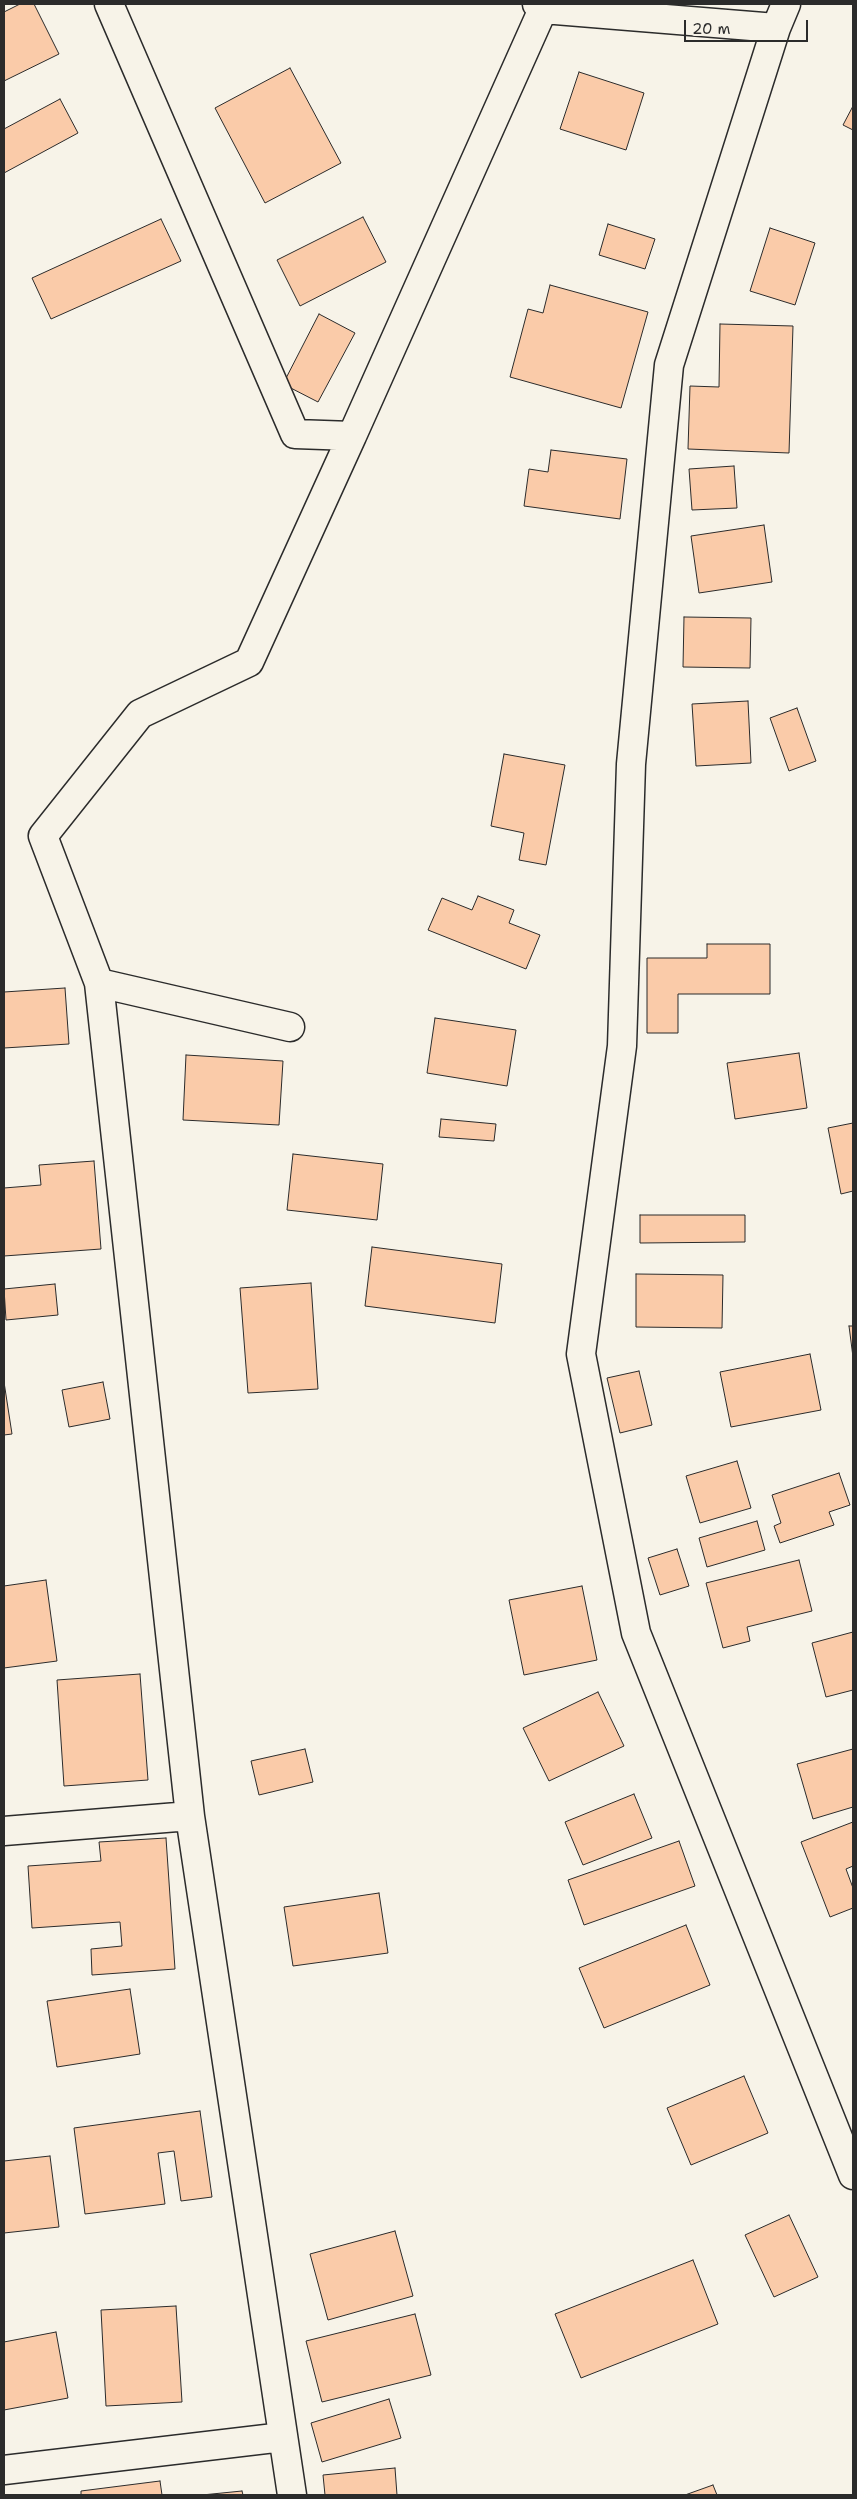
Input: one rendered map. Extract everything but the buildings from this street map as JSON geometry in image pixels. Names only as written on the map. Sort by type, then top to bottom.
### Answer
[{"type":"street","points":[[109,4],[295,434],[352,436]]},
{"type":"street","points":[[292,2495],[190,1816],[100,983],[43,836],[140,714],[249,662],[352,436],[540,6],[781,16],[669,365],[631,764],[622,1046],[581,1354],[636,1633],[853,2175]]},
{"type":"street","points":[[100,983],[290,1027]]},
{"type":"street","points":[[4,1831],[190,1816]]},
{"type":"street","points":[[4,2470],[283,2437]]}]
